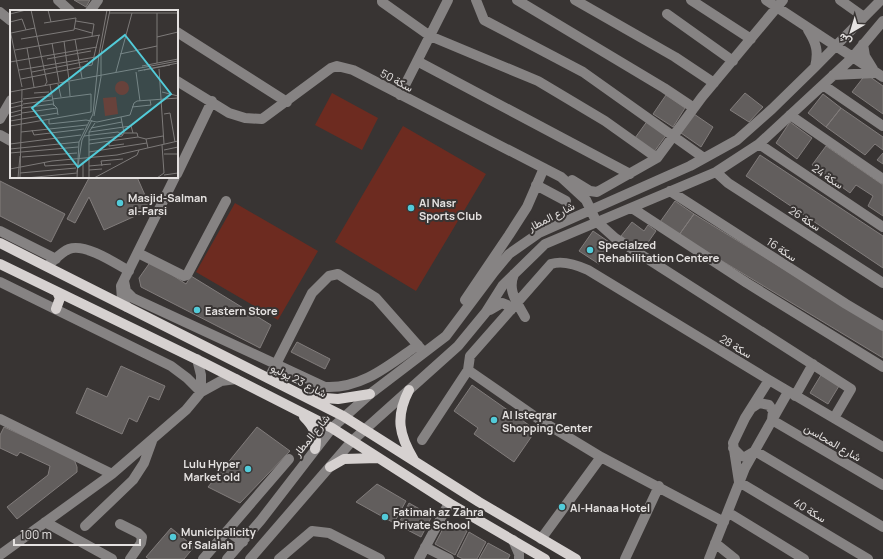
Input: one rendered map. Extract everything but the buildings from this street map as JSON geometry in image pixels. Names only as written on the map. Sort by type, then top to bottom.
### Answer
[{"type":"main road","name":"شارع 23 يوليو","points":[[0,243],[343,416],[415,462],[576,559]]},
{"type":"main road","points":[[0,264],[197,359],[332,428],[449,503],[545,559]]},
{"type":"main road","points":[[56,310],[60,300],[57,292]]},
{"type":"main road","points":[[410,390],[404,401],[399,420],[404,442],[415,462]]},
{"type":"main road","points":[[305,396],[338,399],[370,394]]},
{"type":"main road","points":[[297,410],[313,425],[317,440],[315,449]]},
{"type":"main road","points":[[330,467],[344,459],[378,458]]},
{"type":"street","points":[[58,0],[69,10]]},
{"type":"street","points":[[91,10],[98,0]]},
{"type":"street","points":[[382,0],[382,2],[430,36],[538,81],[605,121],[657,158]]},
{"type":"street","points":[[400,95],[448,0]]},
{"type":"street","points":[[476,0],[484,20],[583,72],[704,158]]},
{"type":"street","points":[[517,0],[664,88],[694,108]]},
{"type":"street","points":[[575,0],[587,3],[675,56],[714,83]]},
{"type":"street","points":[[691,0],[751,39]]},
{"type":"street","points":[[766,0],[780,4],[806,27],[879,75]]},
{"type":"street","points":[[840,0],[864,17]]},
{"type":"street","name":"شارع المطار","points":[[227,559],[261,520],[315,449],[343,416],[421,349],[435,344],[446,336],[509,254],[539,233],[690,166],[736,140],[772,109],[881,0]]},
{"type":"street","points":[[561,177],[574,181],[594,193],[657,158],[694,108],[780,4]]},
{"type":"street","points":[[0,12],[10,21]]},
{"type":"street","points":[[667,14],[733,61]]},
{"type":"street","points":[[806,27],[816,44],[818,55],[815,67]]},
{"type":"street","name":"شارع المطار","points":[[250,559],[363,429],[410,390],[458,346],[486,312],[503,285],[545,244],[596,221],[632,208],[716,172],[759,144],[852,58],[863,44],[881,27]]},
{"type":"street","points":[[178,33],[287,102]]},
{"type":"street","points":[[821,37],[831,39],[846,36]]},
{"type":"street","points":[[863,44],[865,56],[879,75]]},
{"type":"street","points":[[417,61],[630,174]]},
{"type":"street","name":"سكة 50","points":[[178,82],[212,101],[229,113],[245,118],[262,119],[331,68],[337,66],[353,70],[561,177],[586,200],[592,209],[596,221]]},
{"type":"street","points":[[833,75],[846,73],[879,75]]},
{"type":"street","points":[[823,85],[883,126]]},
{"type":"street","points":[[178,172],[212,101]]},
{"type":"street","points":[[0,119],[10,102]]},
{"type":"street","points":[[790,115],[883,179]]},
{"type":"street","points":[[0,135],[10,140]]},
{"type":"street","name":"سكة 24","points":[[759,144],[883,227]]},
{"type":"street","points":[[435,344],[510,235],[527,206],[544,168]]},
{"type":"street","name":"سكة 26","points":[[716,172],[728,184],[883,283]]},
{"type":"street","points":[[127,307],[121,295],[122,284],[175,178]]},
{"type":"street","points":[[536,185],[566,201]]},
{"type":"street","name":"سكة 16","points":[[670,191],[883,326]]},
{"type":"street","points":[[138,253],[184,276],[187,275],[226,201]]},
{"type":"street","points":[[632,208],[747,284],[883,367]]},
{"type":"street","points":[[596,221],[630,249],[851,389],[834,418]]},
{"type":"street","points":[[0,231],[56,259]]},
{"type":"street","points":[[47,266],[70,249],[87,249],[129,271]]},
{"type":"street","name":"سكة 28","points":[[514,306],[551,264],[557,262],[577,265],[792,394],[883,446]]},
{"type":"street","points":[[122,284],[133,298],[275,365],[315,384],[325,388],[340,388],[355,384],[421,349],[376,298],[338,274],[329,276],[312,293],[275,365],[269,378]]},
{"type":"street","points":[[422,440],[468,370],[470,356],[514,306],[511,286],[514,274]]},
{"type":"street","points":[[0,282],[171,366],[187,378],[201,392]]},
{"type":"street","points":[[101,295],[110,293],[122,284]]},
{"type":"street","points":[[486,312],[502,303],[514,306],[525,317]]},
{"type":"street","points":[[197,359],[201,376],[201,392]]},
{"type":"street","points":[[709,559],[727,517],[745,468],[772,420],[813,364]]},
{"type":"street","points":[[468,370],[540,420],[601,457],[659,486],[727,517],[804,559]]},
{"type":"street","points":[[0,555],[112,474],[152,441],[186,410],[201,392],[221,382],[236,379]]},
{"type":"street","points":[[739,482],[733,443],[745,418],[769,380]]},
{"type":"street","points":[[753,407],[759,403],[769,405],[773,411],[772,420]]},
{"type":"street","name":"شارع المحاسن","points":[[772,420],[883,485]]},
{"type":"street","points":[[1,422],[112,474]]},
{"type":"street","points":[[85,526],[133,480],[144,464],[152,441]]},
{"type":"street","points":[[733,448],[741,456],[745,457],[755,451]]},
{"type":"street","points":[[755,451],[883,527]]},
{"type":"street","points":[[541,539],[601,457]]},
{"type":"street","points":[[203,559],[289,459]]},
{"type":"street","name":"سكة 40","points":[[739,482],[868,559]]},
{"type":"street","points":[[625,559],[659,486]]},
{"type":"street","points":[[419,559],[449,503]]},
{"type":"street","points":[[245,510],[261,520]]},
{"type":"street","points":[[45,522],[112,559]]},
{"type":"street","points":[[120,524],[138,533],[142,537],[141,543],[130,559]]},
{"type":"street","points":[[227,531],[243,542]]},
{"type":"street","points":[[279,559],[312,531],[329,533],[380,559]]},
{"type":"street","points":[[513,540],[520,559],[533,552]]},
{"type":"street","points":[[715,543],[735,559]]},
{"type":"street","points":[[425,547],[449,559]]},
{"type":"shaded area","points":[[332,93],[378,118],[362,150],[315,125]]},
{"type":"shaded area","name":"Al Nasr Sports Club","points":[[403,126],[486,174],[416,291],[335,242]]},
{"type":"shaded area","points":[[235,203],[318,251],[278,320],[196,272]]},
{"type":"place","name":"Masjid-Salman al-Farsi","points":[[120,203]]},
{"type":"place","name":"Al Nasr Sports Club","points":[[411,208]]},
{"type":"place","name":"Specialzed Rehabilitation Centere","points":[[590,250]]},
{"type":"place","name":"Eastern Store","points":[[197,310]]},
{"type":"place","name":"Al Isteqrar Shopping Center","points":[[494,420]]},
{"type":"place","name":"Lulu Hyper Market old","points":[[248,469]]},
{"type":"place","name":"Al-Hanaa Hotel","points":[[562,507]]},
{"type":"place","name":"Fatimah az Zahra Private School","points":[[385,517]]},
{"type":"place","name":"Municipalicity of Salalah","points":[[173,537]]}]
